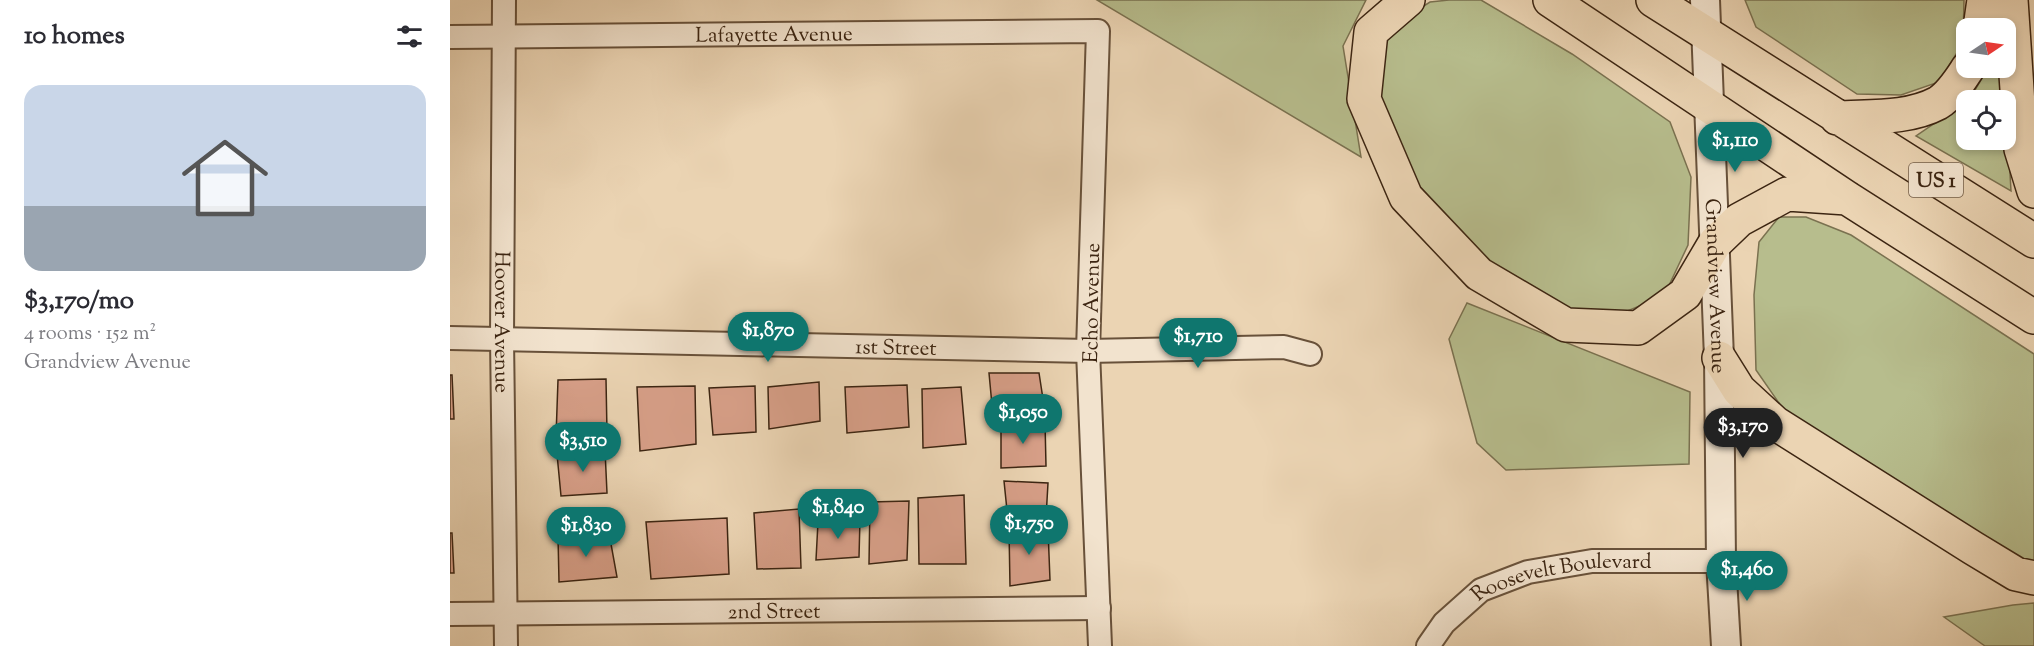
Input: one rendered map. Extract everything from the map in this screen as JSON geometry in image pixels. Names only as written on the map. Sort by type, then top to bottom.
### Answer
[{"type":"highway","points":[[1408,0],[1371,32],[1364,99],[1407,197],[1479,274],[1566,325],[1638,328],[1685,294],[1715,243],[1739,220],[1787,194],[1847,198]]},
{"type":"highway","points":[[1550,0],[1847,198],[2034,316]]},
{"type":"highway","name":"US 1","points":[[1653,0],[2034,241]]},
{"type":"highway","points":[[1981,18],[1984,0]]},
{"type":"highway","points":[[2011,0],[2021,149],[2034,192]]},
{"type":"highway","points":[[1837,118],[1901,114],[1920,110],[1939,102],[1962,78]]},
{"type":"highway","points":[[1719,358],[1740,390],[1775,423],[2016,574],[2034,578]]},
{"type":"street","name":"Hoover Avenue","points":[[504,0],[502,338],[506,646]]},
{"type":"street","name":"Grandview Avenue","points":[[1705,0],[1719,358],[1721,561],[1726,646]]},
{"type":"street","name":"Lafayette Avenue","points":[[450,37],[1098,31]]},
{"type":"street","name":"Echo Avenue","points":[[1098,31],[1088,351],[1100,646]]},
{"type":"street","name":"1st Street","points":[[450,338],[1088,351],[1284,347],[1310,354]]},
{"type":"street","name":"Roosevelt Boulevard","points":[[1428,646],[1444,623],[1480,590],[1528,572],[1592,561],[1721,561]]},
{"type":"street","name":"2nd Street","points":[[450,614],[1099,608]]},
{"type":"green space","points":[[1097,0],[1366,0],[1343,46],[1361,157]]},
{"type":"green space","points":[[1481,0],[1572,54],[1670,122],[1691,177],[1688,245],[1664,296],[1603,321],[1543,301],[1461,242],[1423,202],[1376,87],[1378,35],[1430,2]]},
{"type":"green space","points":[[1745,0],[1964,0],[1964,18],[1956,18],[1956,54],[1939,82],[1901,95],[1857,94],[1756,27]]},
{"type":"green space","points":[[1982,78],[2005,78],[2005,90],[1975,90]]},
{"type":"green space","points":[[1956,109],[1956,150],[2009,150],[2011,191],[1916,136]]},
{"type":"green space","points":[[1779,217],[1806,217],[1851,235],[2034,354],[2034,567],[1788,416],[1756,370],[1754,295],[1759,242]]},
{"type":"green space","points":[[1467,303],[1690,392],[1689,464],[1506,470],[1477,443],[1449,339]]},
{"type":"green space","points":[[2034,603],[2034,646],[1985,646],[1944,617],[2013,605]]},
{"type":"building","points":[[989,373],[1039,373],[1045,412],[993,416]]},
{"type":"building","points":[[450,375],[452,375],[454,419],[450,419]]},
{"type":"building","points":[[606,379],[607,433],[556,437],[558,380]]},
{"type":"building","points":[[819,382],[820,421],[769,429],[768,387]]},
{"type":"building","points":[[907,385],[909,427],[847,433],[845,387]]},
{"type":"building","points":[[695,386],[696,444],[640,451],[637,387]]},
{"type":"building","points":[[755,386],[756,432],[713,435],[709,388]]},
{"type":"building","points":[[961,387],[966,444],[923,448],[922,389]]},
{"type":"building","points":[[1045,422],[1046,466],[1001,468],[1001,423]]},
{"type":"building","points":[[605,450],[607,493],[561,496],[557,454]]},
{"type":"building","points":[[1004,481],[1048,483],[1046,518],[1008,520]]},
{"type":"building","points":[[964,495],[966,564],[919,564],[918,498]]},
{"type":"building","points":[[909,501],[907,560],[869,564],[870,502]]},
{"type":"building","points":[[799,509],[801,568],[757,569],[754,513]]},
{"type":"building","points":[[727,518],[729,574],[651,579],[646,522]]},
{"type":"building","points":[[860,519],[859,557],[816,560],[818,522]]},
{"type":"building","points":[[1009,529],[1048,529],[1050,580],[1010,586]]},
{"type":"building","points":[[450,533],[452,533],[454,573],[450,573]]},
{"type":"building","points":[[609,533],[617,577],[559,582],[558,536]]}]
